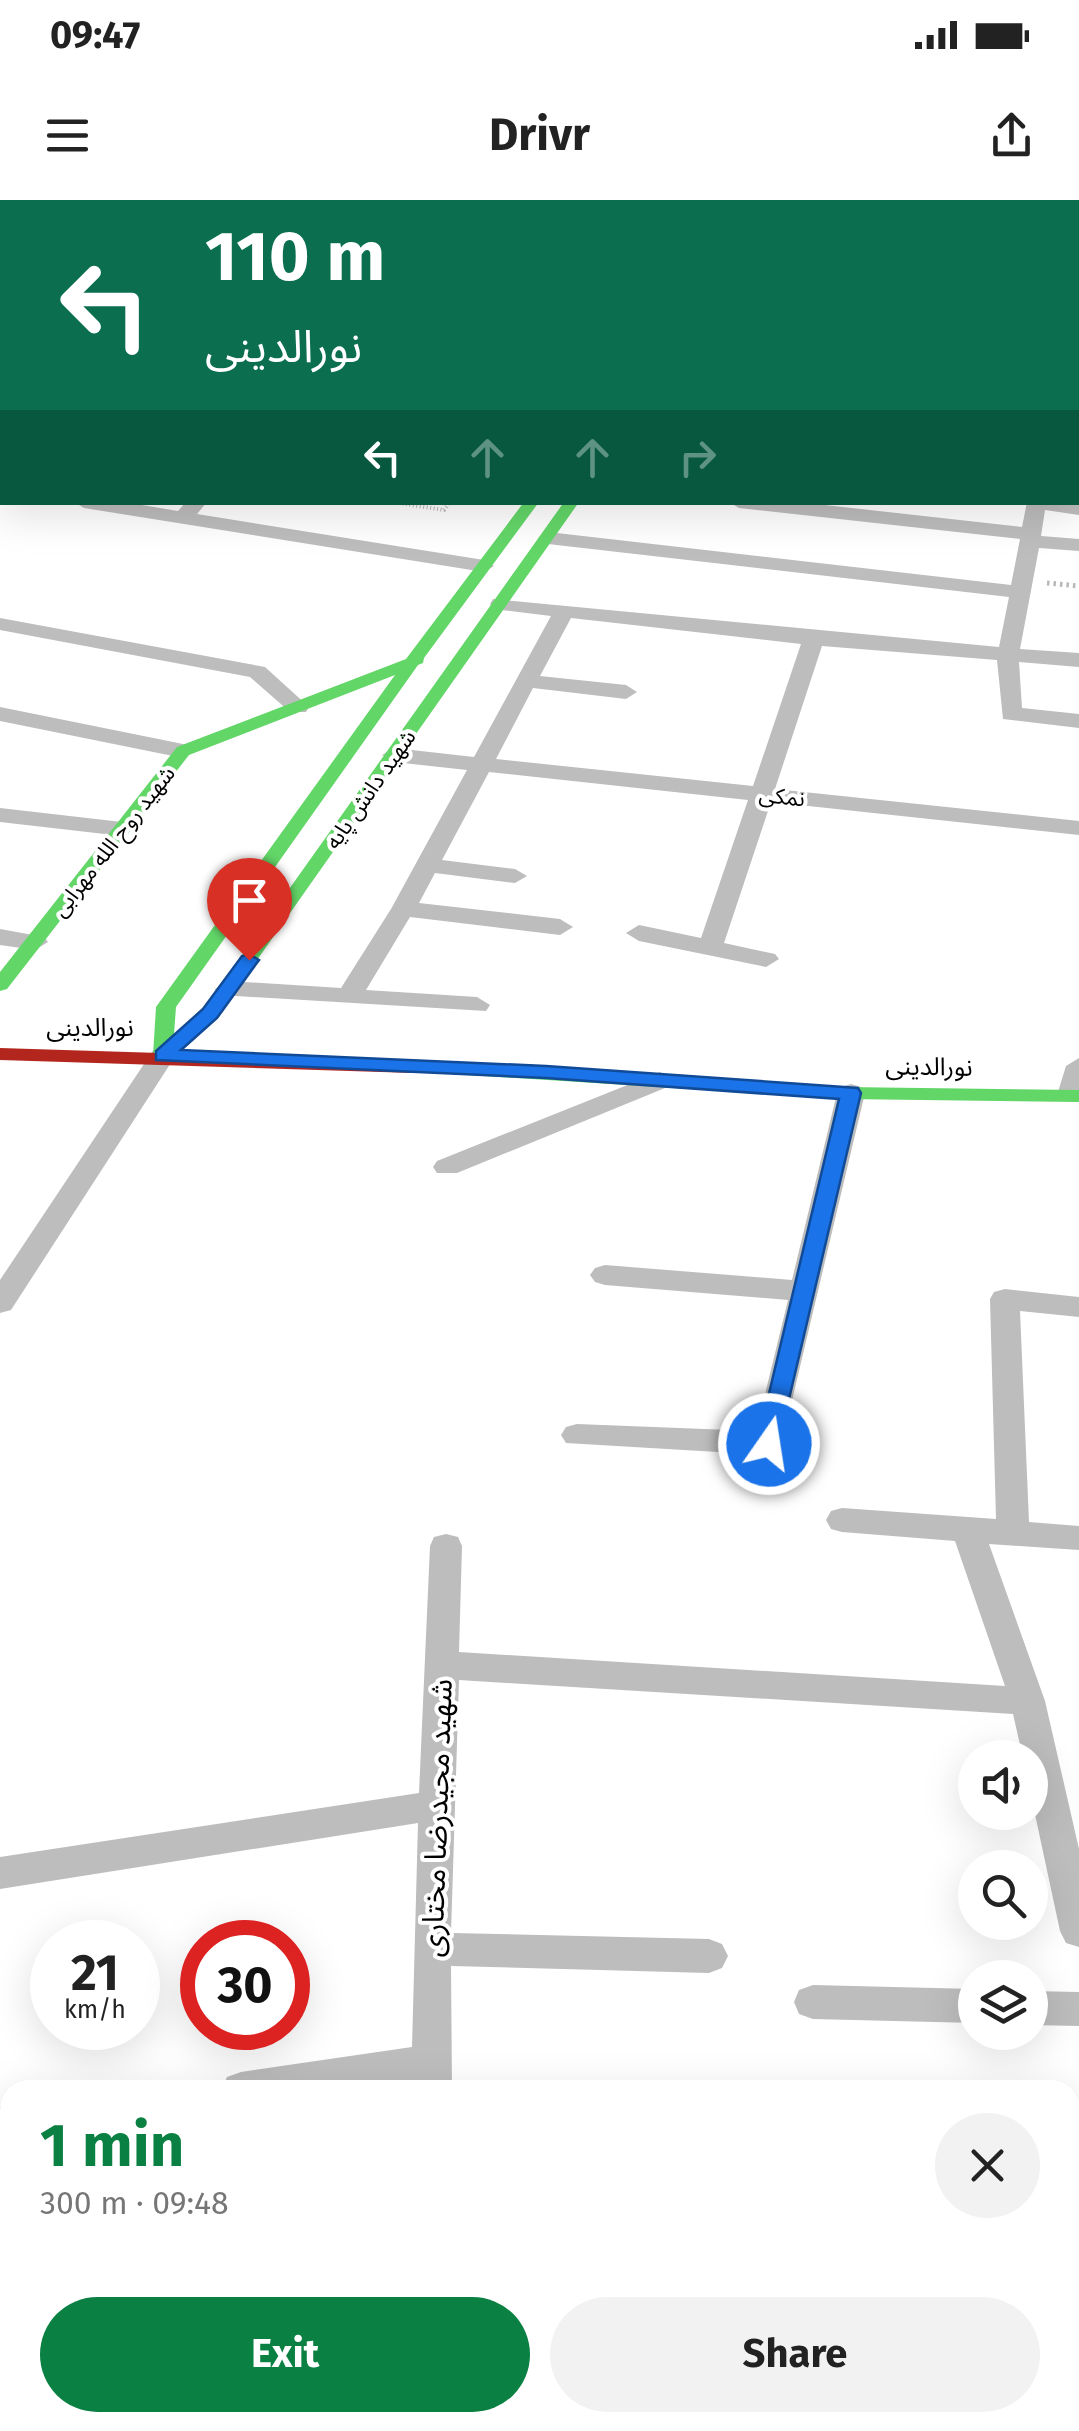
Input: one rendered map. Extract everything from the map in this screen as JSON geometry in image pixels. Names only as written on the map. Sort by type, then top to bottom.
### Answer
[{"type":"street","points":[[124,505],[190,510],[484,566]]},
{"type":"street","name":"شهید دانش پایه","points":[[163,1055],[166,1007],[414,659],[530,505]]},
{"type":"street","name":"شهید دانش پایه","points":[[163,1055],[210,1014],[570,505]]},
{"type":"street","points":[[763,505],[1079,545]]},
{"type":"street","points":[[1037,505],[1008,656],[1011,714],[1079,722]]},
{"type":"street","points":[[1054,505],[1079,508]]},
{"type":"street","points":[[548,538],[1019,592]]},
{"type":"street","points":[[501,604],[814,639],[1079,660]]},
{"type":"street","points":[[350,995],[428,865],[563,613]]},
{"type":"street","points":[[0,624],[257,672],[298,706]]},
{"type":"street","points":[[710,948],[814,639]]},
{"type":"street","points":[[414,659],[457,666]]},
{"type":"street","name":"شهید روح الله مهرابی","points":[[0,985],[183,750],[414,659]]},
{"type":"street","points":[[528,681],[626,692]]},
{"type":"street","points":[[0,714],[183,750]]},
{"type":"street","name":"نمکی","points":[[394,755],[1079,828]]},
{"type":"street","points":[[0,814],[122,829]]},
{"type":"street","points":[[428,865],[515,876]]},
{"type":"street","points":[[403,909],[560,927]]},
{"type":"street","points":[[638,934],[766,960]]},
{"type":"street","points":[[0,936],[35,942]]},
{"type":"street","points":[[228,989],[477,1005]]},
{"type":"street","name":"نورالدینی","points":[[0,1054],[163,1055],[850,1093],[1075,1096]]},
{"type":"street","points":[[0,1303],[163,1055]]},
{"type":"street","points":[[1075,1096],[1079,1066]]},
{"type":"street","points":[[447,1167],[660,1080]]},
{"type":"street","points":[[577,1436],[769,1444],[850,1093]]},
{"type":"street","points":[[606,1275],[804,1291]]},
{"type":"street","points":[[1013,1533],[1005,1298],[1079,1307]]},
{"type":"street","points":[[842,1520],[1079,1538]]},
{"type":"street","points":[[968,1530],[1028,1701],[1079,1931]]},
{"type":"street","name":"شهید مجیدرضا مختاری","points":[[432,2076],[432,1949],[446,1546]]},
{"type":"street","points":[[442,1665],[1028,1701]]},
{"type":"street","points":[[0,1873],[436,1805]]},
{"type":"street","points":[[432,1949],[708,1956]]},
{"type":"street","points":[[813,2002],[958,2006]]},
{"type":"street","points":[[1048,2008],[1079,2009]]},
{"type":"street","points":[[377,2080],[432,2076]]},
{"type":"path","points":[[426,505],[444,510],[448,505]]},
{"type":"traffic: fast","points":[[163,1055],[166,1007],[414,659],[530,505]]},
{"type":"traffic: fast","points":[[163,1055],[210,1013],[228,989],[570,505]]},
{"type":"traffic: fast","points":[[0,985],[183,751],[417,660]]},
{"type":"traffic: fast","points":[[413,1067],[845,1093],[1079,1096]]},
{"type":"traffic: jam","points":[[0,1054],[413,1067]]},
{"type":"route","points":[[249,960],[210,1014],[163,1055],[546,1072],[850,1093],[769,1444]]}]
